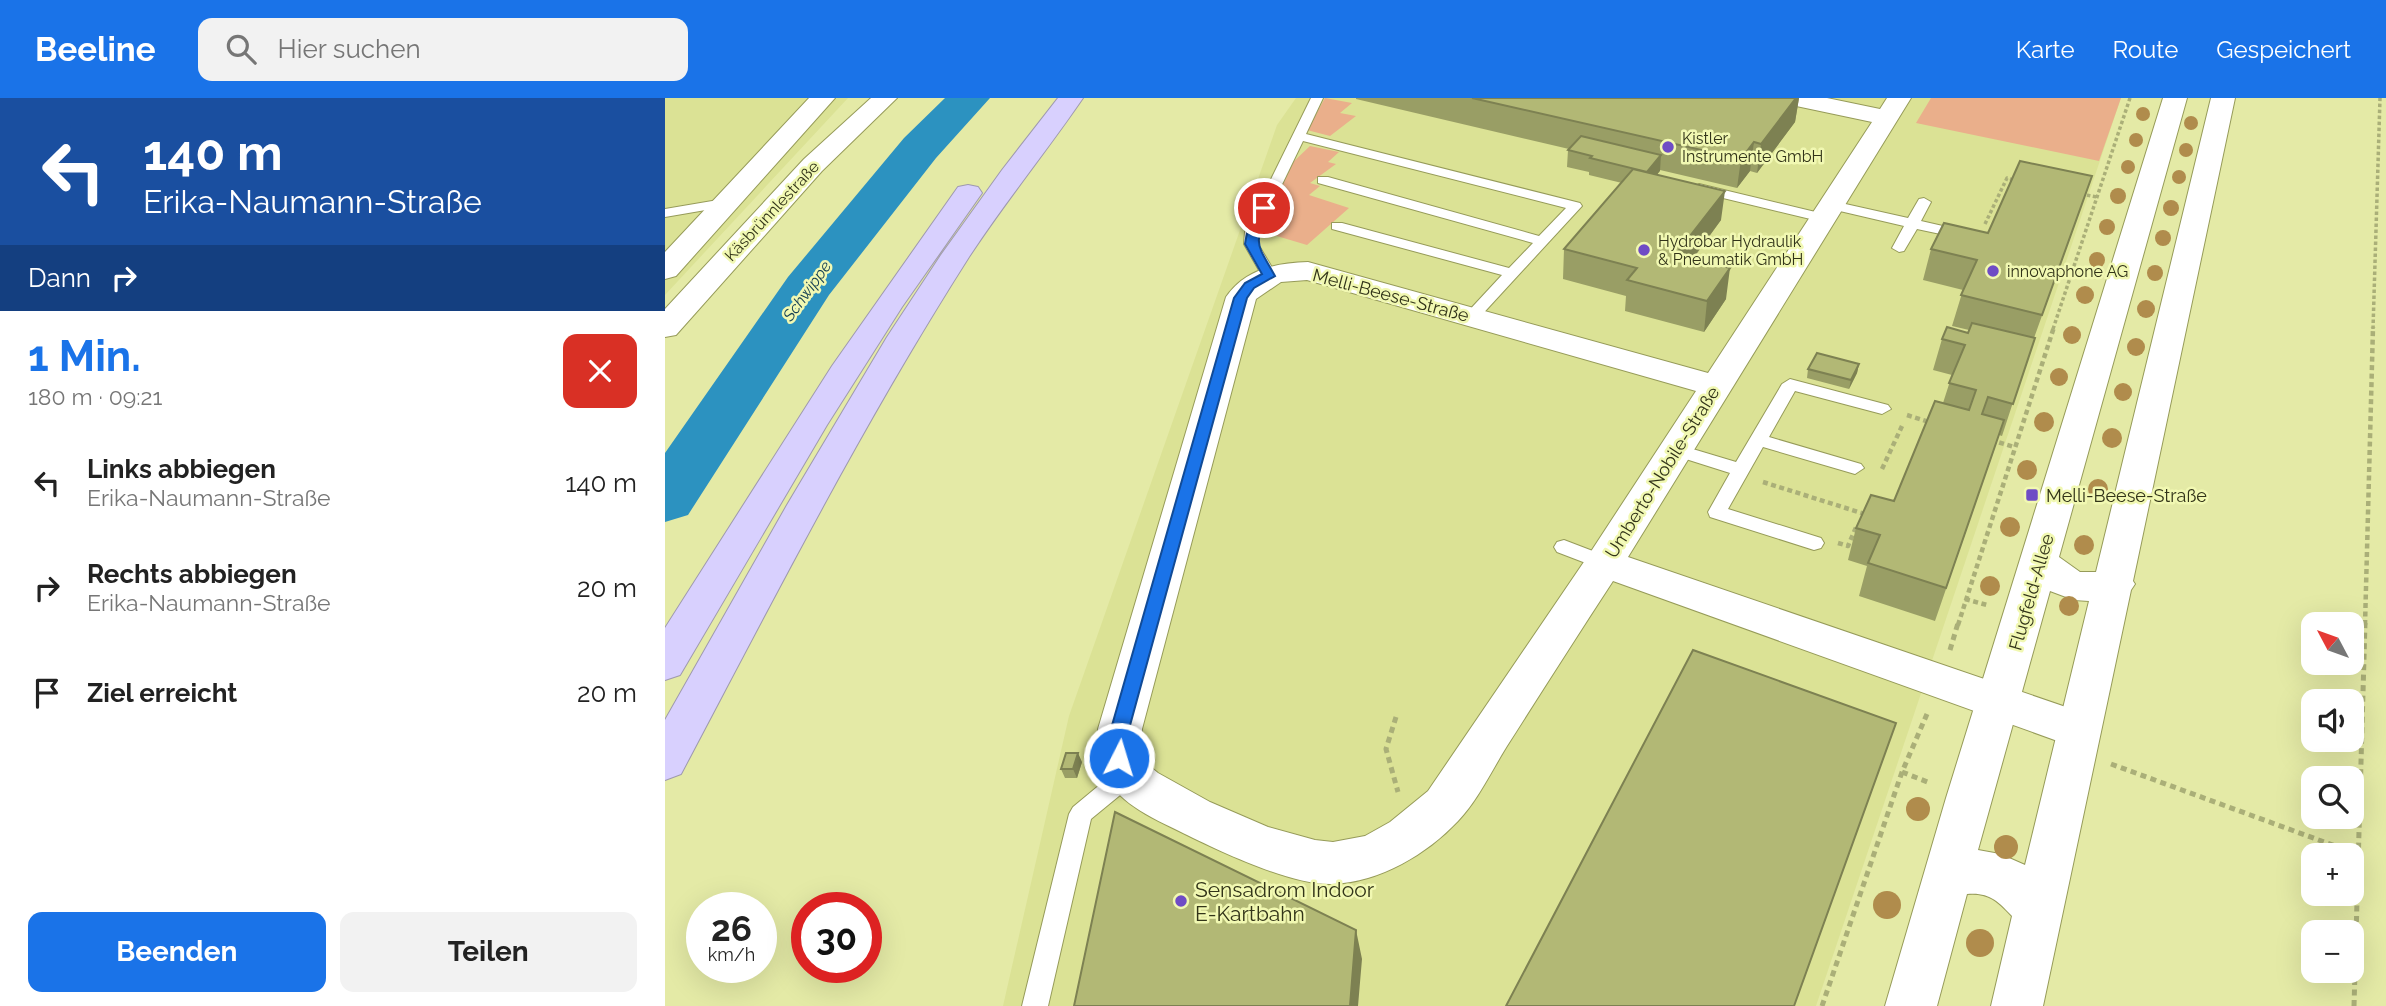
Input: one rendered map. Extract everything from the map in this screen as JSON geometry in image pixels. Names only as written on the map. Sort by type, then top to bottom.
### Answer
[{"type":"highway","points":[[665,664],[832,390],[943,227],[1042,98]]},
{"type":"highway","points":[[665,761],[848,429],[981,217],[1071,98]]},
{"type":"street","points":[[665,270],[724,202],[823,98]]},
{"type":"street","name":"Käsbrünnlestraße","points":[[665,328],[813,166],[884,98]]},
{"type":"street","points":[[1791,98],[1893,108]]},
{"type":"street","name":"Flugfeld-Allee","points":[[1911,1006],[1997,702],[2041,561],[2175,98]]},
{"type":"street","points":[[2017,1006],[2224,98]]},
{"type":"street","name":"Umberto-Nobile-Straße","points":[[1893,108],[1604,563],[1941,680],[1997,702],[2076,740]]},
{"type":"street","name":"Melli-Beese-Straße","points":[[1128,775],[1119,758],[1120,729],[1241,298],[1250,286],[1286,271],[1308,271],[1717,386]]},
{"type":"street","points":[[2041,561],[2056,578],[2083,589],[2115,584]]},
{"type":"street","points":[[1128,775],[1147,792],[1286,856],[1329,864],[1369,858],[1410,836],[1444,805],[1604,563]]},
{"type":"street","points":[[1949,877],[1973,870],[1986,870],[2018,888],[2039,910]]},
{"type":"lane","points":[[1269,276],[1251,244],[1252,232],[1317,98]]},
{"type":"lane","points":[[1298,136],[1575,206],[1471,317]]},
{"type":"lane","points":[[1323,180],[1542,241]]},
{"type":"lane","points":[[1691,186],[1828,211],[1914,223],[1966,235]]},
{"type":"lane","points":[[665,213],[724,202]]},
{"type":"lane","points":[[1899,248],[1924,202]]},
{"type":"lane","points":[[1337,226],[1512,273]]},
{"type":"lane","points":[[1814,543],[1717,512],[1790,384],[1882,410]]},
{"type":"lane","points":[[1759,440],[1855,468]]},
{"type":"lane","points":[[1676,450],[1740,473]]},
{"type":"lane","points":[[1564,547],[1604,563]]},
{"type":"lane","points":[[1035,1006],[1081,814],[1128,775]]},
{"type":"path","points":[[1822,1006],[1902,772],[1941,680],[2014,447],[2130,98]]},
{"type":"path","points":[[2357,843],[2380,98]]},
{"type":"path","points":[[1982,230],[2007,178],[2020,181]]},
{"type":"path","points":[[2072,192],[2097,197]]},
{"type":"path","points":[[1879,476],[1907,415],[1934,423]]},
{"type":"path","points":[[1987,439],[2014,447]]},
{"type":"path","points":[[1740,473],[1876,517]]},
{"type":"path","points":[[1814,543],[1829,540],[1848,546],[1868,501]]},
{"type":"path","points":[[1396,717],[1387,749],[1410,836]]},
{"type":"path","points":[[2076,740],[2330,843]]},
{"type":"path","points":[[2354,1006],[2356,906]]},
{"type":"shaded area","points":[[665,98],[848,98],[665,295]]},
{"type":"shaded area","points":[[1296,98],[2121,98],[1816,1006],[1003,1006],[1069,716],[1277,125]]},
{"type":"shaded area","points":[[1325,98],[1352,103],[1340,113],[1356,116],[1330,136],[1307,130]]},
{"type":"shaded area","points":[[1931,98],[2121,98],[2099,161],[1916,123]]},
{"type":"shaded area","points":[[1310,146],[1339,152],[1328,162],[1336,164],[1310,183],[1320,186],[1309,195],[1349,208],[1307,245],[1260,231],[1291,164]]},
{"type":"building","points":[[1472,98],[1796,98],[1761,144],[1754,142],[1741,159]]},
{"type":"building","points":[[1581,136],[1661,155],[1647,172],[1568,150]]},
{"type":"building","name":"innovaphone AG","points":[[2020,161],[2092,176],[2042,315],[1961,295],[1977,260],[1931,249],[1944,223],[1988,233]]},
{"type":"building","points":[[1633,169],[1725,191],[1676,254],[1730,268],[1707,301],[1627,280],[1637,268],[1564,249]]},
{"type":"building","points":[[1972,323],[2035,338],[2013,404],[1988,397],[1982,414],[2004,420],[1946,588],[1868,563],[1880,535],[1856,528],[1871,495],[1894,501],[1935,401],[1969,410],[1976,390],[1949,383],[1965,345],[1942,339],[1947,327],[1968,333]]},
{"type":"building","points":[[1817,353],[1859,364],[1851,380],[1808,369]]},
{"type":"building","points":[[1693,650],[1896,723],[1794,1006],[1506,1006]]},
{"type":"building","points":[[1066,753],[1078,753],[1073,769],[1061,769]]},
{"type":"building","name":"Sensadrom Indoor E-Kartbahn","points":[[1115,812],[1356,930],[1350,1006],[1074,1006]]},
{"type":"waterway","name":"Schwippe","points":[[665,500],[807,288],[920,148],[969,98]]},
{"type":"place","name":"Kistler Instrumente GmbH","points":[[1668,147]]},
{"type":"place","name":"Hydrobar Hydraulik & Pneumatik GmbH","points":[[1644,250]]},
{"type":"place","name":"innovaphone AG","points":[[1993,271]]},
{"type":"place","name":"Melli-Beese-Straße","points":[[2032,495]]},
{"type":"place","name":"Sensadrom Indoor E-Kartbahn","points":[[1181,901]]},
{"type":"route","points":[[1119,758],[1120,729],[1241,298],[1250,286],[1269,276],[1251,244],[1252,232],[1264,208]]}]
